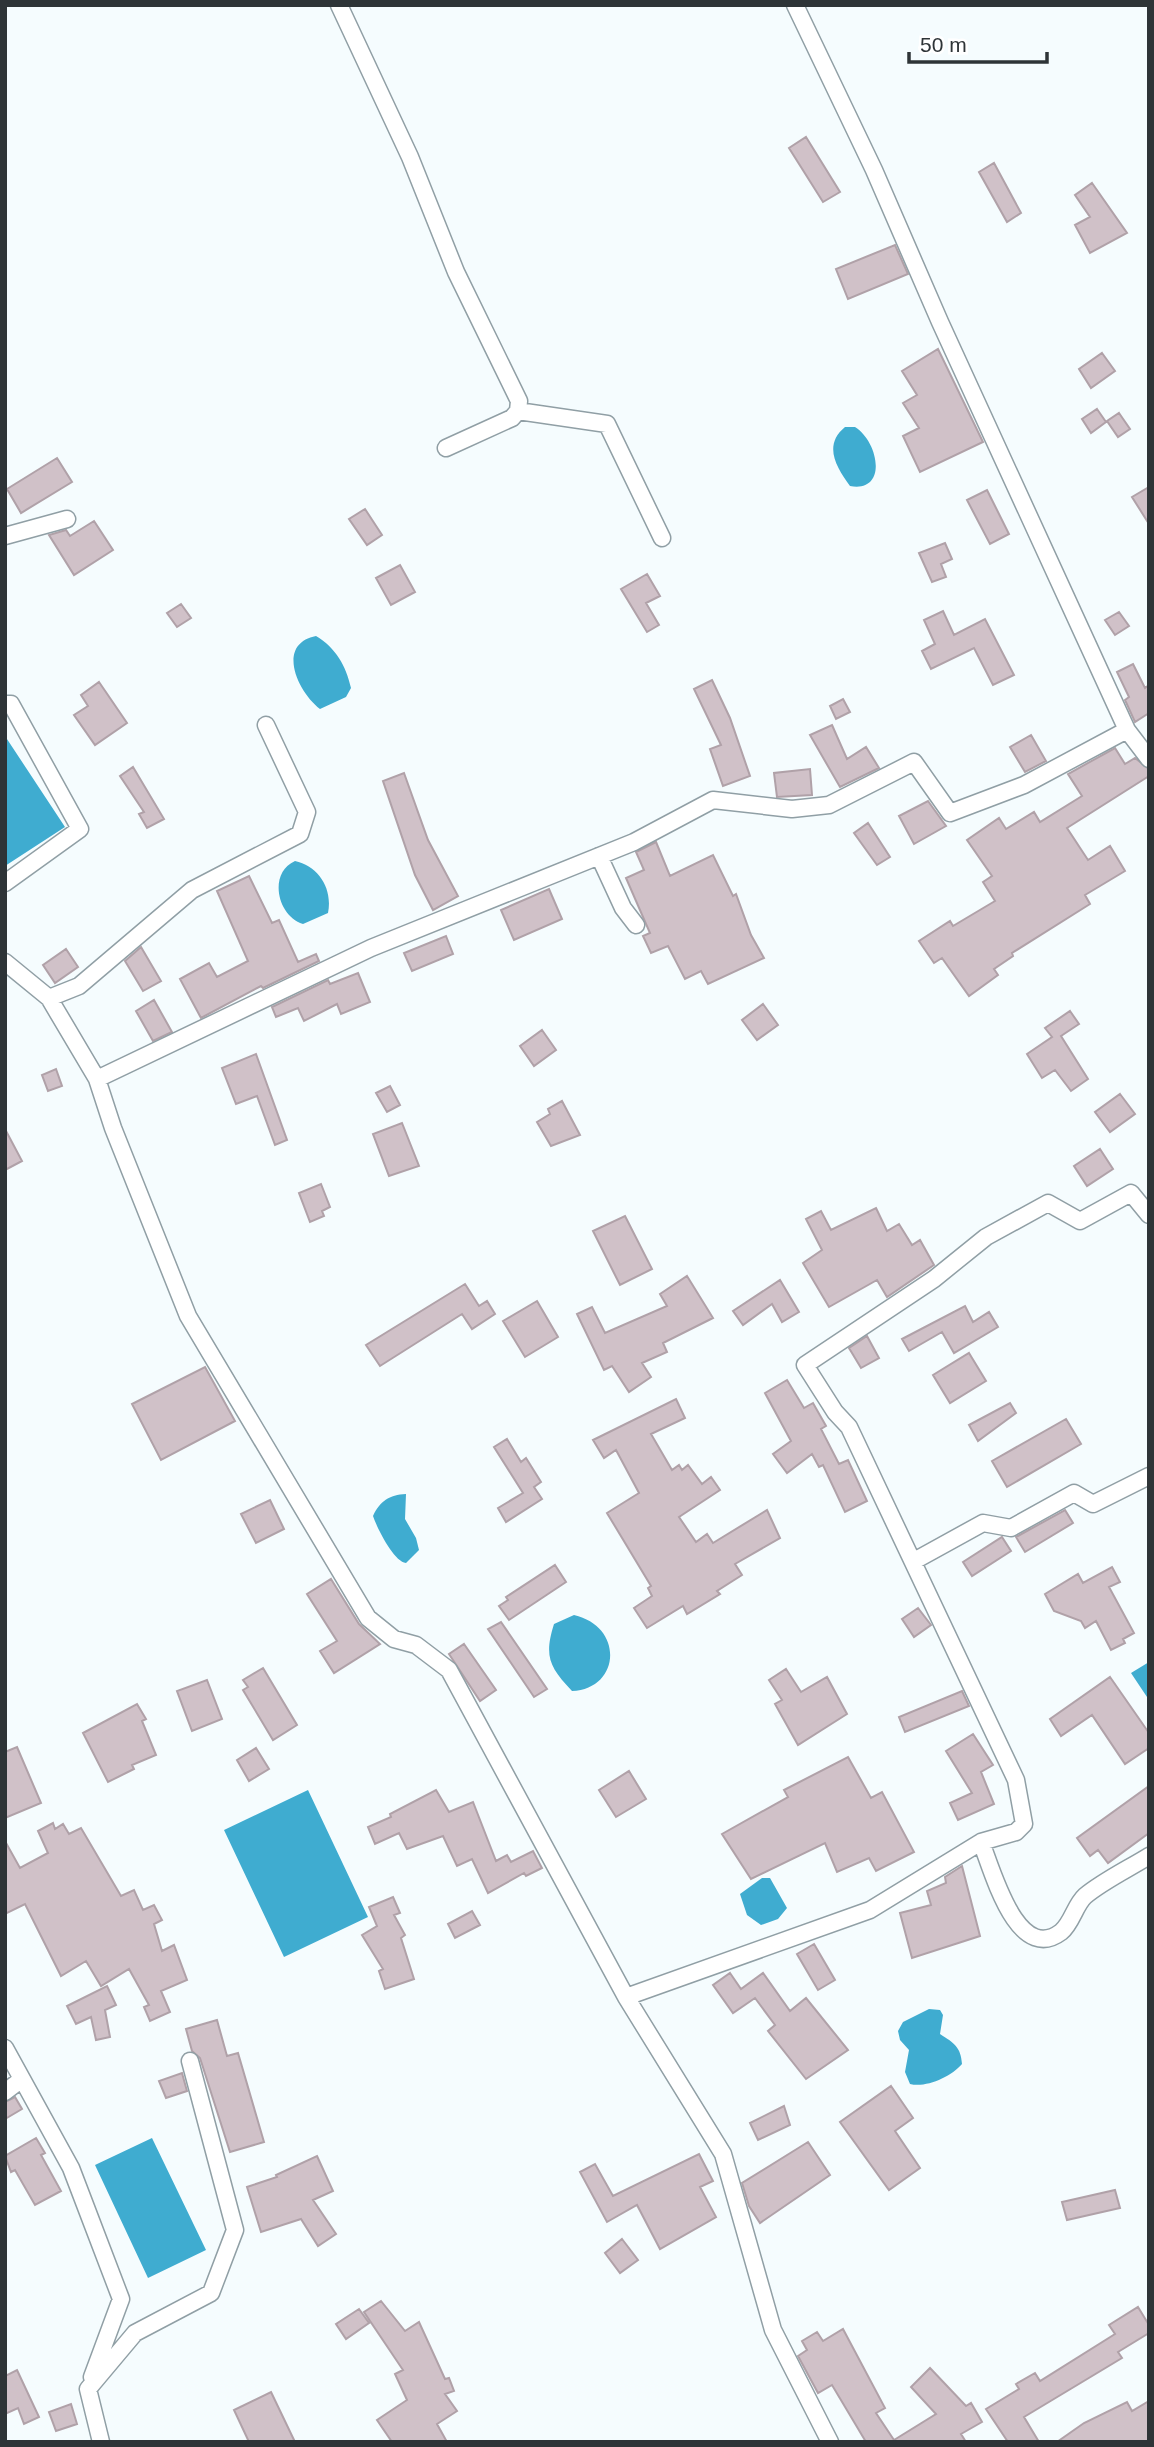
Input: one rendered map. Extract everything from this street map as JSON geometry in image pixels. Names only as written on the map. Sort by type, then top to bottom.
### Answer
[{"type":"street","points":[[339,5],[410,157],[456,272],[519,401],[518,411],[512,418],[446,448]]},
{"type":"street","points":[[795,5],[874,170],[940,322],[1127,730],[1149,760]]},
{"type":"street","points":[[518,411],[607,424],[662,538]]},
{"type":"street","points":[[5,536],[67,519]]},
{"type":"street","points":[[5,704],[11,704],[80,829],[5,883]]},
{"type":"street","points":[[49,998],[79,986],[192,891],[300,834],[307,812],[266,725]]},
{"type":"street","points":[[97,1079],[370,948],[634,842],[713,800],[792,809],[830,805],[914,762],[950,813],[964,811],[1024,785],[1127,730]]},
{"type":"street","points":[[599,856],[623,908],[636,925]]},
{"type":"street","points":[[5,962],[49,998],[97,1079],[118,1141],[195,1328],[368,1618],[394,1639],[416,1645],[449,1670],[626,1997],[723,2154],[772,2330],[830,2442]]},
{"type":"street","points":[[626,1997],[870,1910],[981,1842],[1016,1832],[1024,1824],[1016,1780],[914,1561],[849,1427],[835,1412],[805,1365],[934,1279],[986,1237],[1048,1203],[1080,1221],[1131,1193],[1149,1214]]},
{"type":"street","points":[[914,1561],[983,1523],[1011,1528],[1074,1493],[1093,1504],[1149,1476]]},
{"type":"street","points":[[981,1842],[1011,1915],[1028,1934],[1037,1938],[1047,1938],[1062,1931],[1084,1897],[1149,1856]]},
{"type":"street","points":[[5,2048],[71,2168],[121,2299],[88,2389],[101,2442]]},
{"type":"street","points":[[88,2389],[135,2333],[211,2293],[235,2230],[190,2061]]},
{"type":"street","points":[[5,2092],[22,2079]]},
{"type":"water","points":[[845,427],[855,427],[863,434],[874,454],[875,474],[870,482],[862,486],[850,486],[836,464],[833,449],[838,434]]},
{"type":"water","points":[[316,636],[339,658],[351,688],[346,697],[320,709],[304,691],[294,669],[297,648],[304,641]]},
{"type":"water","points":[[5,736],[65,827],[5,866]]},
{"type":"water","points":[[295,861],[317,873],[328,895],[328,913],[303,924],[287,912],[279,894],[281,875]]},
{"type":"water","points":[[406,1494],[405,1519],[416,1538],[419,1550],[406,1563],[391,1551],[373,1516],[386,1500]]},
{"type":"water","points":[[574,1615],[591,1622],[602,1632],[610,1657],[600,1680],[588,1688],[572,1691],[554,1668],[549,1645],[554,1624]]},
{"type":"water","points":[[1149,1662],[1149,1700],[1131,1673]]},
{"type":"water","points":[[308,1790],[368,1917],[284,1957],[224,1830]]},
{"type":"water","points":[[762,1878],[770,1878],[787,1908],[778,1919],[761,1925],[747,1915],[740,1894]]},
{"type":"water","points":[[929,2009],[940,2010],[943,2015],[940,2034],[956,2046],[962,2064],[938,2080],[910,2084],[905,2072],[909,2050],[900,2040],[898,2031],[903,2022]]},
{"type":"water","points":[[152,2138],[206,2250],[148,2278],[95,2165]]},
{"type":"building","points":[[806,137],[840,192],[823,202],[789,148]]},
{"type":"building","points":[[994,163],[1021,213],[1007,222],[979,172]]},
{"type":"building","points":[[1092,183],[1127,233],[1090,253],[1075,225],[1090,217],[1075,195]]},
{"type":"building","points":[[895,245],[908,274],[848,299],[836,269]]},
{"type":"building","points":[[938,349],[983,442],[920,472],[903,436],[919,428],[903,403],[917,395],[902,371]]},
{"type":"building","points":[[1102,353],[1115,371],[1091,388],[1079,369]]},
{"type":"building","points":[[1097,409],[1106,422],[1091,433],[1082,419]]},
{"type":"building","points":[[1119,413],[1130,429],[1118,437],[1107,421]]},
{"type":"building","points":[[57,458],[72,482],[21,513],[7,489]]},
{"type":"building","points":[[1149,487],[1149,524],[1132,497]]},
{"type":"building","points":[[987,490],[1009,534],[990,544],[967,500]]},
{"type":"building","points":[[365,509],[382,535],[367,545],[349,519]]},
{"type":"building","points":[[94,521],[113,550],[74,575],[49,535],[66,530],[70,536]]},
{"type":"building","points":[[945,543],[952,559],[941,564],[946,577],[932,582],[919,553]]},
{"type":"building","points":[[400,565],[415,592],[391,605],[376,578]]},
{"type":"building","points":[[647,574],[660,596],[646,603],[659,625],[647,632],[621,589]]},
{"type":"building","points":[[181,604],[191,618],[177,627],[167,613]]},
{"type":"building","points":[[943,611],[954,635],[985,619],[1014,675],[993,685],[974,648],[931,669],[922,651],[935,644],[924,620]]},
{"type":"building","points":[[1119,612],[1129,626],[1115,635],[1105,620]]},
{"type":"building","points":[[1133,664],[1145,688],[1149,685],[1149,713],[1135,722],[1125,700],[1129,697],[1117,672]]},
{"type":"building","points":[[712,680],[730,718],[750,776],[723,786],[710,749],[721,745],[694,689]]},
{"type":"building","points":[[99,682],[127,723],[95,745],[74,715],[88,706],[81,695]]},
{"type":"building","points":[[843,699],[850,712],[836,719],[830,706]]},
{"type":"building","points":[[832,725],[847,759],[866,747],[879,768],[840,787],[810,735]]},
{"type":"building","points":[[1031,735],[1046,761],[1025,772],[1010,747]]},
{"type":"building","points":[[1115,748],[1125,764],[1135,758],[1149,769],[1149,776],[1067,828],[1088,860],[1110,846],[1125,871],[1085,895],[1090,904],[1012,953],[1013,956],[994,969],[998,975],[969,996],[942,958],[934,963],[919,941],[950,921],[953,926],[995,901],[983,882],[992,876],[967,840],[999,818],[1006,829],[1034,812],[1040,822],[1082,796],[1068,774]]},
{"type":"building","points":[[133,767],[164,819],[147,828],[139,814],[144,812],[120,776]]},
{"type":"building","points":[[810,769],[812,795],[777,797],[774,773]]},
{"type":"building","points":[[404,773],[428,840],[458,896],[433,910],[415,875],[383,781]]},
{"type":"building","points":[[928,801],[946,826],[914,844],[899,816]]},
{"type":"building","points":[[868,823],[890,857],[877,865],[854,833]]},
{"type":"building","points":[[656,842],[670,876],[713,855],[733,896],[736,894],[751,935],[764,958],[708,984],[701,971],[685,979],[668,946],[651,953],[643,936],[650,933],[626,878],[644,870],[636,852]]},
{"type":"building","points":[[249,876],[272,923],[279,920],[298,962],[316,954],[319,961],[263,988],[261,986],[201,1018],[180,979],[209,963],[217,977],[248,961],[217,891]]},
{"type":"building","points":[[549,889],[562,919],[514,940],[501,910]]},
{"type":"building","points":[[446,936],[453,954],[412,971],[404,953]]},
{"type":"building","points":[[141,947],[161,981],[143,991],[125,961]]},
{"type":"building","points":[[66,949],[78,967],[55,983],[43,965]]},
{"type":"building","points":[[358,973],[370,1002],[341,1014],[337,1004],[304,1021],[298,1008],[276,1017],[272,1007],[328,980],[330,984]]},
{"type":"building","points":[[154,1000],[172,1032],[153,1041],[136,1011]]},
{"type":"building","points":[[763,1004],[778,1025],[757,1040],[742,1020]]},
{"type":"building","points":[[1070,1011],[1079,1024],[1061,1036],[1088,1079],[1071,1091],[1055,1070],[1042,1078],[1027,1054],[1052,1037],[1045,1028]]},
{"type":"building","points":[[542,1030],[556,1050],[534,1066],[520,1046]]},
{"type":"building","points":[[256,1054],[287,1140],[275,1145],[257,1096],[236,1104],[222,1068]]},
{"type":"building","points":[[56,1069],[62,1086],[48,1091],[42,1075]]},
{"type":"building","points":[[390,1086],[400,1105],[387,1112],[376,1093]]},
{"type":"building","points":[[1120,1094],[1135,1114],[1110,1132],[1095,1112]]},
{"type":"building","points":[[562,1101],[580,1135],[551,1146],[537,1122],[550,1114],[548,1109]]},
{"type":"building","points":[[402,1123],[419,1166],[389,1176],[373,1134]]},
{"type":"building","points":[[5,1129],[22,1161],[5,1170]]},
{"type":"building","points":[[1100,1149],[1113,1169],[1087,1186],[1074,1166]]},
{"type":"building","points":[[321,1184],[330,1207],[322,1211],[324,1216],[310,1222],[299,1193]]},
{"type":"building","points":[[876,1208],[887,1231],[899,1224],[912,1245],[920,1240],[934,1265],[887,1297],[877,1280],[829,1307],[803,1263],[822,1250],[806,1219],[821,1211],[831,1230]]},
{"type":"building","points":[[625,1216],[652,1269],[620,1285],[593,1231]]},
{"type":"building","points":[[687,1276],[713,1318],[663,1343],[667,1352],[642,1363],[651,1377],[629,1392],[612,1366],[604,1370],[577,1314],[592,1307],[605,1333],[667,1306],[660,1294]]},
{"type":"building","points":[[780,1280],[799,1312],[782,1322],[772,1304],[743,1325],[733,1311]]},
{"type":"building","points":[[465,1284],[479,1306],[487,1301],[495,1314],[472,1329],[462,1314],[380,1366],[366,1345]]},
{"type":"building","points":[[537,1301],[558,1337],[525,1357],[503,1321]]},
{"type":"building","points":[[965,1306],[973,1322],[989,1312],[998,1327],[954,1353],[942,1332],[909,1351],[902,1339]]},
{"type":"building","points":[[867,1336],[879,1358],[861,1368],[849,1348]]},
{"type":"building","points":[[969,1353],[986,1381],[950,1403],[933,1375]]},
{"type":"building","points":[[205,1367],[235,1421],[161,1460],[132,1404]]},
{"type":"building","points":[[787,1380],[804,1408],[813,1403],[826,1426],[821,1429],[839,1464],[848,1460],[867,1501],[845,1512],[823,1465],[819,1467],[812,1454],[787,1473],[773,1454],[791,1441],[765,1393]]},
{"type":"building","points":[[676,1399],[685,1418],[651,1434],[672,1470],[679,1465],[682,1470],[688,1465],[702,1484],[711,1477],[720,1490],[679,1517],[696,1542],[707,1534],[713,1543],[767,1510],[780,1538],[735,1564],[742,1575],[717,1591],[720,1594],[687,1614],[683,1606],[647,1628],[634,1608],[652,1596],[648,1588],[651,1586],[607,1513],[639,1493],[616,1450],[604,1458],[593,1440]]},
{"type":"building","points":[[1010,1403],[1016,1413],[978,1441],[969,1425]]},
{"type":"building","points":[[1066,1419],[1081,1444],[1007,1487],[992,1461]]},
{"type":"building","points":[[507,1439],[521,1462],[526,1458],[541,1482],[534,1487],[542,1499],[506,1522],[498,1508],[523,1493],[494,1447]]},
{"type":"building","points":[[270,1500],[284,1529],[256,1543],[241,1514]]},
{"type":"building","points":[[1065,1510],[1073,1523],[1025,1552],[1016,1537]]},
{"type":"building","points":[[1002,1537],[1011,1551],[972,1576],[963,1562]]},
{"type":"building","points":[[555,1565],[566,1582],[509,1620],[499,1606],[508,1600],[506,1597]]},
{"type":"building","points":[[1112,1567],[1120,1582],[1109,1587],[1134,1633],[1123,1639],[1125,1643],[1111,1650],[1096,1621],[1085,1628],[1081,1621],[1054,1611],[1045,1594],[1078,1574],[1083,1583]]},
{"type":"building","points":[[331,1579],[359,1624],[380,1644],[334,1673],[320,1651],[337,1641],[307,1594]]},
{"type":"building","points":[[918,1608],[931,1625],[914,1637],[902,1619]]},
{"type":"building","points":[[501,1622],[547,1689],[534,1697],[488,1629]]},
{"type":"building","points":[[464,1644],[496,1690],[480,1701],[449,1654]]},
{"type":"building","points":[[263,1668],[297,1725],[273,1740],[243,1690],[248,1687],[243,1680]]},
{"type":"building","points":[[786,1669],[801,1692],[827,1677],[847,1714],[798,1745],[775,1704],[782,1700],[769,1680]]},
{"type":"building","points":[[1110,1677],[1149,1733],[1149,1748],[1125,1764],[1092,1715],[1061,1736],[1050,1719]]},
{"type":"building","points":[[207,1680],[222,1719],[192,1731],[177,1691]]},
{"type":"building","points":[[962,1691],[969,1706],[905,1732],[899,1717]]},
{"type":"building","points":[[137,1704],[146,1719],[142,1721],[156,1755],[132,1765],[134,1769],[108,1782],[83,1733]]},
{"type":"building","points":[[973,1734],[993,1765],[981,1772],[994,1804],[958,1820],[950,1803],[972,1793],[946,1751]]},
{"type":"building","points":[[17,1747],[41,1803],[5,1818],[5,1752]]},
{"type":"building","points":[[256,1748],[269,1769],[249,1781],[237,1760]]},
{"type":"building","points":[[848,1757],[871,1798],[882,1792],[914,1852],[876,1871],[869,1858],[837,1872],[825,1843],[751,1879],[722,1834],[788,1797],[784,1790]]},
{"type":"building","points":[[629,1771],[646,1799],[616,1817],[599,1790]]},
{"type":"building","points":[[1149,1786],[1149,1833],[1108,1863],[1098,1850],[1090,1856],[1077,1838]]},
{"type":"building","points":[[436,1790],[449,1812],[473,1802],[496,1861],[507,1855],[511,1862],[533,1851],[542,1868],[526,1876],[524,1873],[488,1893],[472,1859],[457,1866],[443,1836],[407,1849],[399,1833],[375,1844],[368,1827],[391,1817],[390,1814]]},
{"type":"building","points":[[53,1823],[55,1829],[63,1824],[69,1834],[81,1828],[121,1896],[134,1890],[143,1910],[154,1905],[162,1920],[154,1924],[162,1951],[174,1945],[187,1980],[161,1991],[170,2012],[150,2021],[144,2007],[149,2005],[129,1969],[101,1986],[86,1961],[61,1976],[25,1904],[5,1914],[5,1841],[20,1868],[48,1853],[38,1831]]},
{"type":"building","points":[[962,1866],[980,1936],[912,1958],[900,1913],[931,1905],[927,1891],[946,1883],[945,1877]]},
{"type":"building","points":[[393,1897],[400,1913],[394,1915],[405,1935],[401,1938],[414,1979],[385,1989],[379,1971],[383,1969],[362,1935],[377,1926],[369,1907]]},
{"type":"building","points":[[472,1911],[480,1925],[455,1938],[448,1924]]},
{"type":"building","points":[[814,1944],[835,1980],[818,1990],[797,1954]]},
{"type":"building","points":[[730,1973],[741,1989],[763,1973],[790,2011],[806,1998],[848,2050],[806,2079],[768,2031],[775,2025],[755,1998],[733,2013],[713,1985]]},
{"type":"building","points":[[107,1986],[116,2005],[105,2010],[110,2037],[96,2040],[91,2017],[76,2024],[67,2006]]},
{"type":"building","points":[[217,2020],[227,2056],[238,2053],[264,2142],[230,2152],[200,2058],[192,2051],[186,2029]]},
{"type":"building","points":[[182,2073],[187,2091],[166,2098],[159,2081]]},
{"type":"building","points":[[891,2086],[913,2118],[895,2131],[920,2168],[889,2190],[840,2122]]},
{"type":"building","points":[[15,2097],[22,2109],[5,2119],[5,2102]]},
{"type":"building","points":[[784,2106],[790,2125],[758,2140],[750,2123]]},
{"type":"building","points":[[36,2138],[45,2153],[41,2155],[61,2191],[35,2205],[15,2170],[11,2172],[5,2156]]},
{"type":"building","points":[[808,2142],[830,2175],[760,2223],[749,2206],[742,2183]]},
{"type":"building","points":[[699,2154],[713,2181],[700,2187],[716,2217],[660,2249],[637,2205],[607,2222],[580,2172],[595,2164],[613,2196]]},
{"type":"building","points":[[317,2156],[333,2191],[313,2200],[336,2234],[318,2246],[301,2219],[261,2232],[247,2187],[277,2177],[276,2175]]},
{"type":"building","points":[[1115,2190],[1120,2208],[1067,2220],[1062,2202]]},
{"type":"building","points":[[622,2239],[638,2260],[620,2273],[605,2253]]},
{"type":"building","points":[[381,2301],[405,2331],[419,2322],[445,2379],[449,2378],[454,2391],[445,2394],[457,2411],[437,2424],[447,2442],[392,2442],[377,2420],[407,2400],[395,2374],[403,2370],[364,2312]]},
{"type":"building","points":[[1138,2307],[1149,2325],[1149,2333],[1118,2352],[1122,2358],[1024,2417],[1039,2442],[1008,2442],[986,2409],[1019,2389],[1016,2384],[1035,2373],[1040,2381],[1115,2334],[1109,2325]]},
{"type":"building","points":[[359,2309],[369,2323],[346,2339],[336,2324]]},
{"type":"building","points":[[843,2329],[885,2408],[876,2413],[894,2440],[936,2414],[911,2387],[930,2368],[966,2406],[971,2403],[982,2422],[961,2434],[966,2442],[866,2442],[832,2385],[818,2393],[798,2356],[807,2350],[802,2341],[817,2332],[823,2341]]},
{"type":"building","points":[[17,2370],[39,2417],[24,2424],[18,2408],[5,2414],[5,2376]]},
{"type":"building","points":[[271,2392],[295,2442],[249,2442],[234,2410]]},
{"type":"building","points":[[1149,2401],[1149,2442],[1057,2442],[1084,2423],[1127,2402],[1132,2411]]},
{"type":"building","points":[[71,2404],[77,2424],[56,2431],[49,2412]]}]
